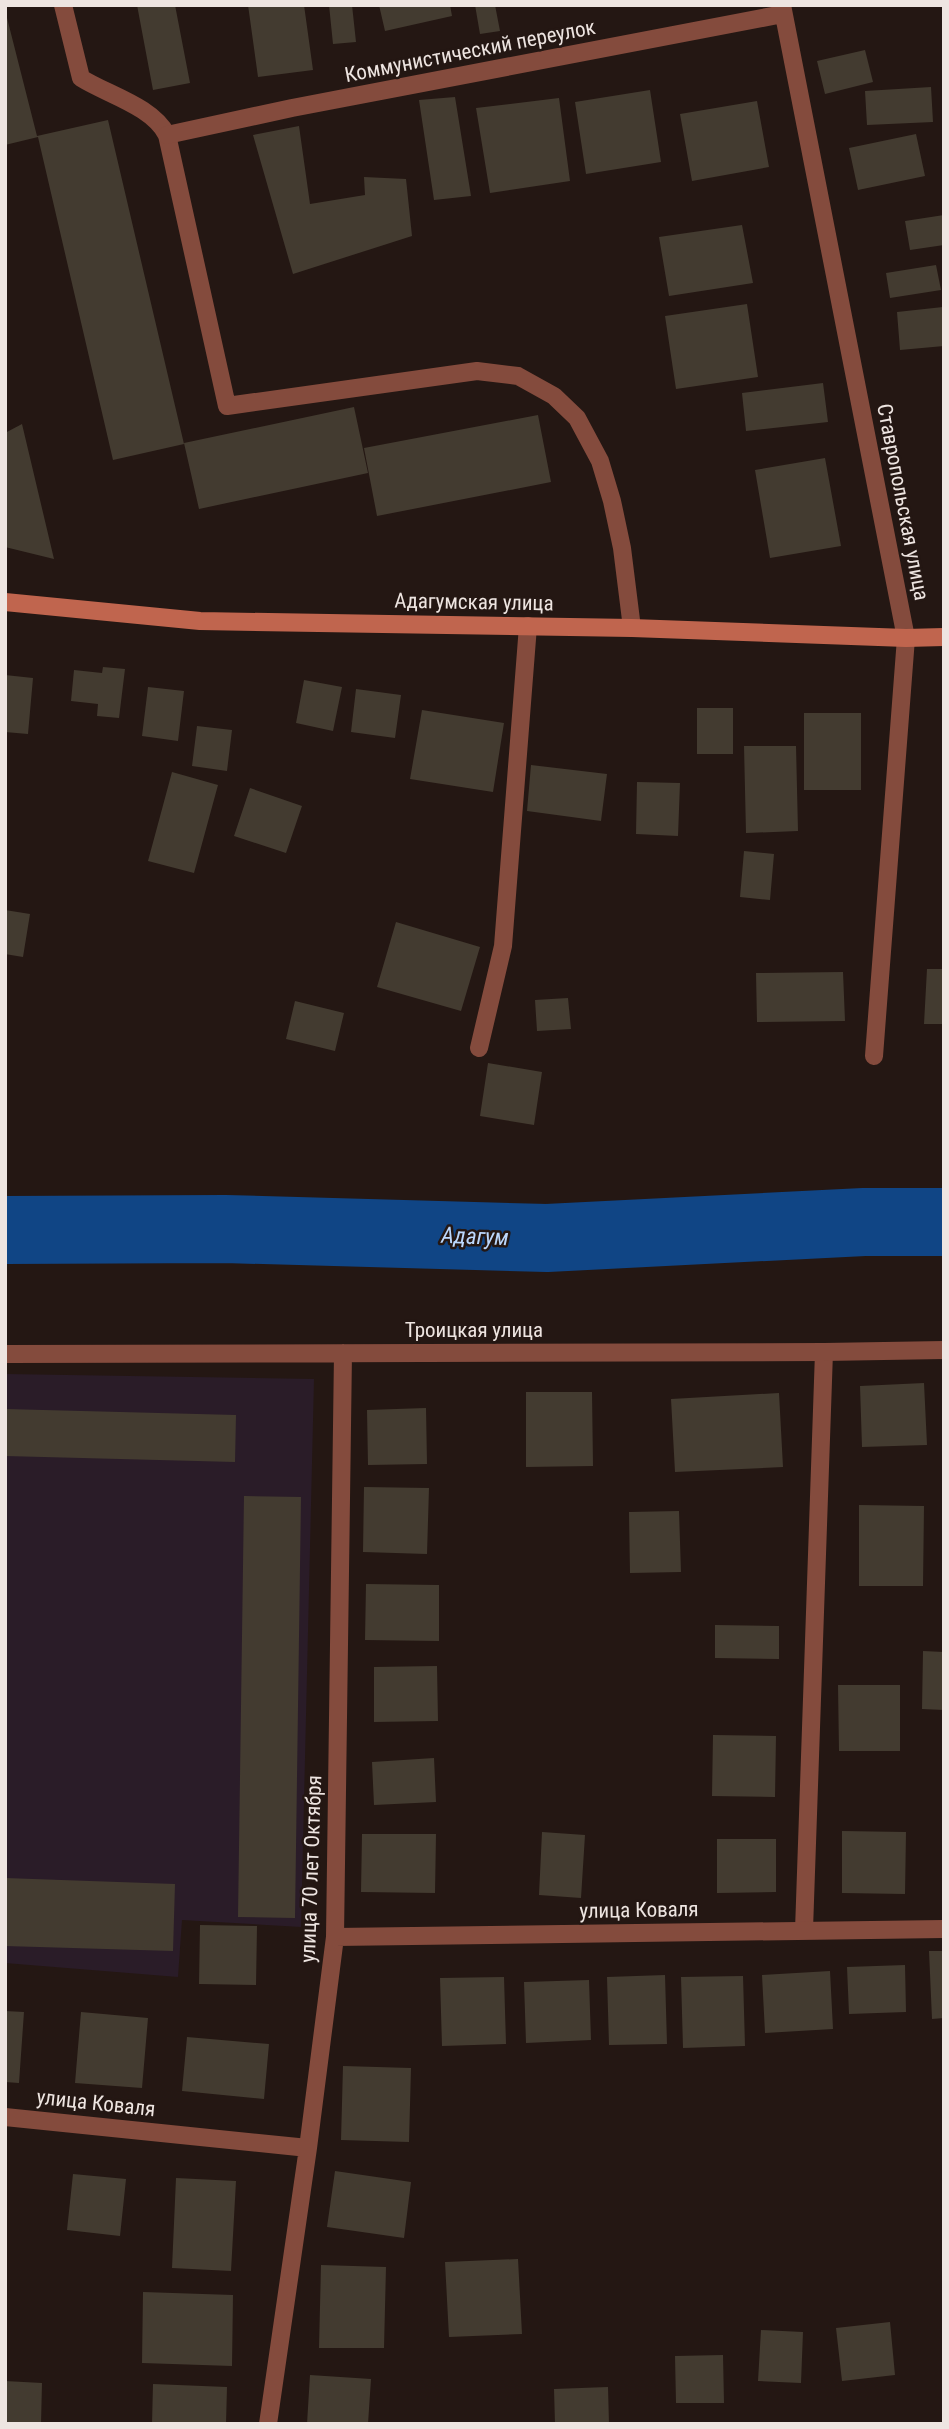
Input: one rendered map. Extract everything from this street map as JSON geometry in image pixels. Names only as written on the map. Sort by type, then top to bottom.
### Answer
[{"type":"main road","name":"Адагумская улица","points":[[5,602],[200,621],[632,628],[944,638]]},
{"type":"street","points":[[63,5],[81,78],[148,115],[162,126],[167,135],[227,406],[478,371],[518,376],[554,396],[577,418],[600,461],[622,548],[632,628]]},
{"type":"street","name":"Коммунистический переулок","points":[[167,135],[783,9]]},
{"type":"street","name":"Ставропольская улица","points":[[783,9],[906,638],[874,1056]]},
{"type":"street","points":[[479,1048],[503,946],[528,626]]},
{"type":"street","name":"Троицкая улица","points":[[5,1354],[944,1350]]},
{"type":"street","points":[[804,1930],[824,1352]]},
{"type":"street","name":"улица 70 лет Октября","points":[[268,2424],[335,1937],[343,1353]]},
{"type":"street","name":"улица Коваля","points":[[335,1937],[944,1929]]},
{"type":"street","name":"улица Коваля","points":[[5,2117],[308,2148]]},
{"type":"shaded area","points":[[5,1374],[314,1379],[301,1927],[182,1920],[178,1977],[5,1963]]},
{"type":"building","points":[[137,5],[175,5],[190,83],[153,90]]},
{"type":"building","points":[[248,5],[304,5],[313,70],[258,77]]},
{"type":"building","points":[[329,5],[352,5],[356,42],[333,44]]},
{"type":"building","points":[[379,5],[450,5],[452,16],[385,31]]},
{"type":"building","points":[[475,5],[495,5],[500,31],[480,34]]},
{"type":"building","points":[[5,10],[37,136],[108,120],[184,444],[113,460],[38,137],[5,145]]},
{"type":"building","points":[[865,50],[873,82],[825,94],[817,61]]},
{"type":"building","points":[[931,87],[933,122],[867,125],[865,91]]},
{"type":"building","points":[[650,90],[661,162],[586,174],[575,102]]},
{"type":"building","points":[[455,97],[471,196],[434,200],[419,100]]},
{"type":"building","points":[[559,98],[570,181],[490,193],[476,108]]},
{"type":"building","points":[[757,101],[769,167],[692,181],[680,114]]},
{"type":"building","points":[[299,126],[310,204],[365,195],[364,177],[406,179],[412,236],[293,274],[253,135]]},
{"type":"building","points":[[916,134],[925,176],[858,190],[849,148]]},
{"type":"building","points":[[944,215],[944,245],[910,250],[905,221]]},
{"type":"building","points":[[742,225],[753,283],[669,296],[659,237]]},
{"type":"building","points":[[936,265],[941,290],[890,298],[886,273]]},
{"type":"building","points":[[747,304],[758,377],[676,389],[665,316]]},
{"type":"building","points":[[943,307],[944,346],[900,350],[897,312]]},
{"type":"building","points":[[823,383],[828,422],[746,431],[742,393]]},
{"type":"building","points":[[354,407],[368,473],[199,509],[184,443]]},
{"type":"building","points":[[538,415],[551,482],[377,516],[364,448]]},
{"type":"building","points":[[22,424],[54,559],[5,547],[5,433]]},
{"type":"building","points":[[825,458],[841,546],[770,558],[755,470]]},
{"type":"building","points":[[103,667],[125,669],[119,718],[97,716],[98,704],[71,701],[74,670],[102,673]]},
{"type":"building","points":[[5,675],[33,678],[28,734],[5,732]]},
{"type":"building","points":[[304,680],[342,687],[333,731],[296,723]]},
{"type":"building","points":[[148,687],[184,691],[178,741],[142,736]]},
{"type":"building","points":[[356,689],[401,695],[395,738],[351,732]]},
{"type":"building","points":[[697,708],[733,708],[733,754],[697,754]]},
{"type":"building","points":[[422,710],[504,723],[493,792],[410,779]]},
{"type":"building","points":[[804,713],[861,713],[861,790],[804,790]]},
{"type":"building","points":[[197,726],[232,730],[227,771],[192,766]]},
{"type":"building","points":[[744,746],[796,746],[798,831],[746,833]]},
{"type":"building","points":[[531,765],[607,774],[601,821],[527,811]]},
{"type":"building","points":[[172,772],[218,785],[194,873],[148,861]]},
{"type":"building","points":[[637,782],[680,783],[678,836],[636,834]]},
{"type":"building","points":[[250,788],[302,806],[286,853],[234,836]]},
{"type":"building","points":[[744,851],[774,854],[770,900],[740,897]]},
{"type":"building","points":[[5,910],[30,914],[23,957],[5,954]]},
{"type":"building","points":[[396,922],[480,947],[461,1011],[377,987]]},
{"type":"building","points":[[927,969],[944,969],[944,1024],[924,1024]]},
{"type":"building","points":[[843,972],[845,1021],[757,1022],[756,973]]},
{"type":"building","points":[[568,998],[571,1029],[537,1031],[535,1000]]},
{"type":"building","points":[[295,1001],[344,1013],[335,1051],[286,1039]]},
{"type":"building","points":[[488,1063],[542,1072],[534,1125],[480,1116]]},
{"type":"building","points":[[924,1383],[927,1445],[862,1447],[860,1386]]},
{"type":"building","points":[[526,1392],[592,1392],[593,1466],[526,1467]]},
{"type":"building","points":[[779,1393],[783,1467],[675,1472],[671,1399]]},
{"type":"building","points":[[426,1408],[427,1464],[368,1465],[367,1410]]},
{"type":"building","points":[[5,1409],[236,1415],[235,1462],[5,1456]]},
{"type":"building","points":[[364,1487],[429,1488],[427,1554],[363,1552]]},
{"type":"building","points":[[244,1496],[301,1497],[295,1918],[238,1917]]},
{"type":"building","points":[[859,1505],[924,1506],[923,1586],[859,1586]]},
{"type":"building","points":[[679,1511],[681,1572],[630,1573],[629,1512]]},
{"type":"building","points":[[366,1584],[439,1585],[439,1641],[365,1640]]},
{"type":"building","points":[[715,1625],[779,1626],[779,1659],[715,1658]]},
{"type":"building","points":[[923,1651],[944,1652],[944,1710],[922,1709]]},
{"type":"building","points":[[437,1666],[438,1721],[374,1722],[374,1667]]},
{"type":"building","points":[[838,1685],[900,1685],[900,1751],[839,1751]]},
{"type":"building","points":[[713,1735],[776,1736],[775,1797],[712,1796]]},
{"type":"building","points":[[434,1758],[436,1802],[374,1805],[372,1762]]},
{"type":"building","points":[[842,1831],[906,1832],[905,1894],[842,1893]]},
{"type":"building","points":[[542,1832],[585,1835],[581,1898],[539,1895]]},
{"type":"building","points":[[362,1834],[436,1834],[435,1893],[361,1892]]},
{"type":"building","points":[[717,1839],[776,1839],[776,1892],[717,1893]]},
{"type":"building","points":[[5,1878],[175,1884],[173,1951],[5,1946]]},
{"type":"building","points":[[200,1925],[257,1926],[256,1985],[199,1984]]},
{"type":"building","points":[[929,1951],[944,1951],[944,2018],[932,2019]]},
{"type":"building","points":[[905,1965],[906,2012],[849,2014],[847,1967]]},
{"type":"building","points":[[830,1971],[833,2029],[765,2033],[762,1975]]},
{"type":"building","points":[[665,1975],[667,2044],[609,2045],[607,1977]]},
{"type":"building","points":[[743,1976],[745,2046],[683,2048],[681,1977]]},
{"type":"building","points":[[504,1977],[506,2044],[442,2046],[440,1978]]},
{"type":"building","points":[[589,1980],[591,2040],[526,2043],[524,1982]]},
{"type":"building","points":[[5,2011],[24,2012],[19,2083],[5,2082]]},
{"type":"building","points":[[81,2012],[148,2018],[142,2088],[75,2083]]},
{"type":"building","points":[[187,2037],[269,2044],[264,2099],[182,2091]]},
{"type":"building","points":[[343,2066],[411,2068],[409,2142],[341,2140]]},
{"type":"building","points":[[335,2171],[411,2182],[404,2238],[327,2227]]},
{"type":"building","points":[[73,2174],[126,2179],[120,2236],[67,2230]]},
{"type":"building","points":[[176,2178],[236,2181],[231,2271],[172,2268]]},
{"type":"building","points":[[518,2259],[522,2334],[449,2337],[445,2262]]},
{"type":"building","points":[[321,2265],[386,2267],[384,2348],[319,2348]]},
{"type":"building","points":[[143,2292],[233,2295],[232,2366],[142,2363]]},
{"type":"building","points":[[890,2322],[895,2375],[842,2381],[836,2328]]},
{"type":"building","points":[[761,2330],[803,2332],[801,2383],[758,2381]]},
{"type":"building","points":[[723,2355],[724,2403],[676,2403],[675,2356]]},
{"type":"building","points":[[310,2375],[371,2379],[368,2424],[307,2424]]},
{"type":"building","points":[[5,2381],[42,2383],[41,2424],[5,2424]]},
{"type":"building","points":[[153,2384],[227,2387],[226,2424],[152,2424]]},
{"type":"building","points":[[608,2387],[609,2424],[555,2424],[554,2389]]},
{"type":"waterway","name":"Адагум","points":[[5,1230],[225,1229],[547,1238],[864,1222],[944,1222]]}]
